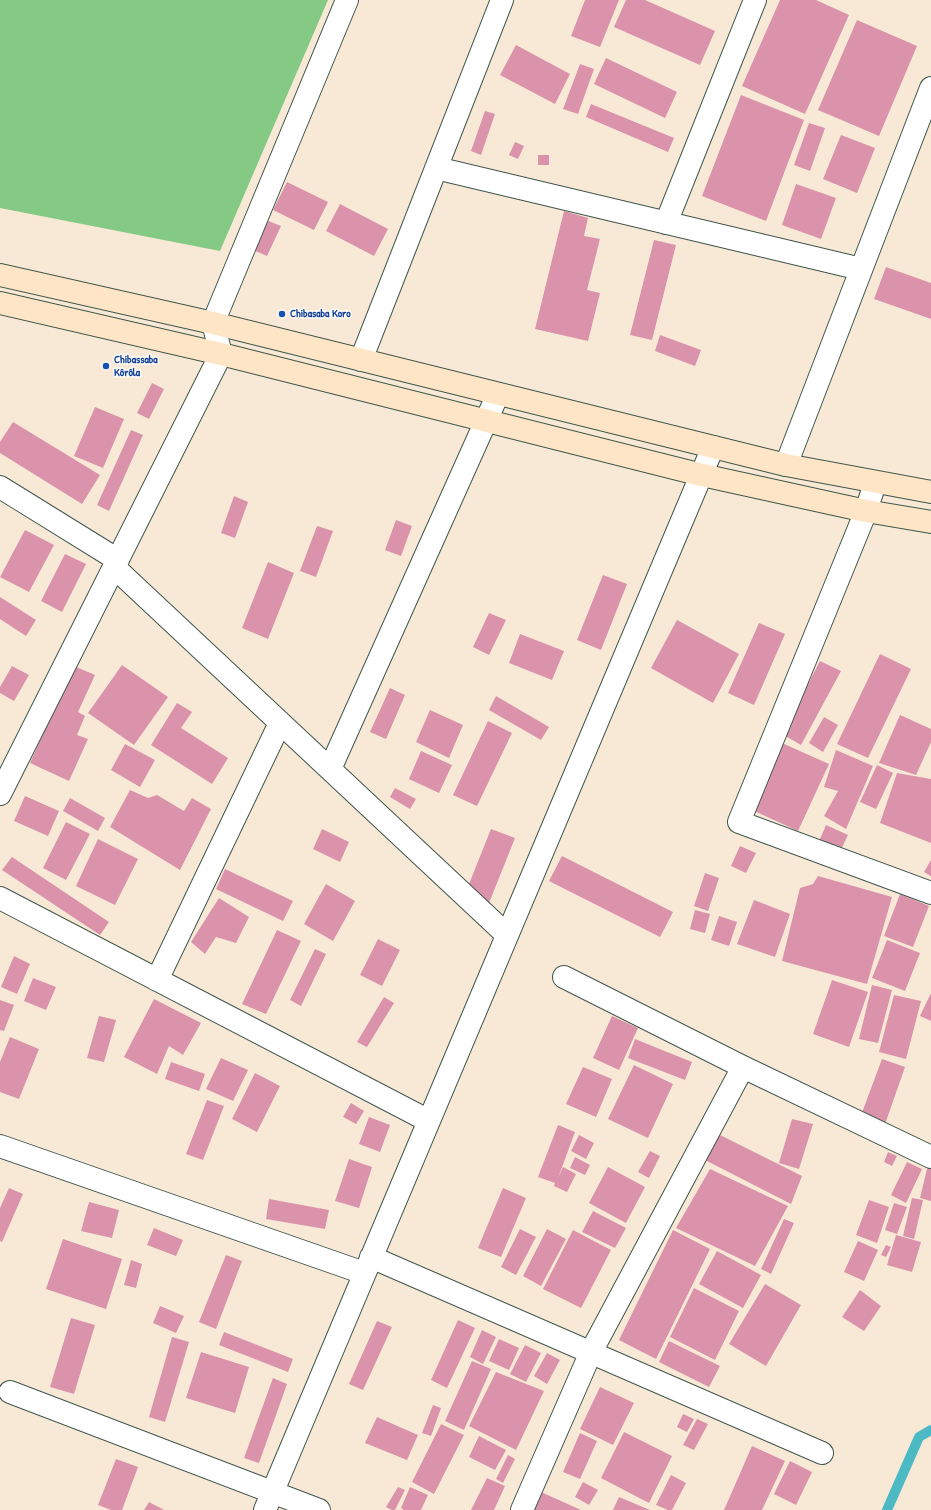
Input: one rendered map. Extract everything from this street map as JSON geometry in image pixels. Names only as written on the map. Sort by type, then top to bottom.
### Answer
[{"type":"main road","points":[[0,275],[213,323],[786,465],[875,483],[931,492]]},
{"type":"main road","points":[[0,304],[221,354],[702,474],[866,511],[931,522]]},
{"type":"street","points":[[0,794],[221,354],[213,323],[346,0]]},
{"type":"street","points":[[361,360],[502,0]]},
{"type":"street","points":[[666,223],[756,0]]},
{"type":"street","points":[[786,465],[931,88]]},
{"type":"street","points":[[436,168],[861,270]]},
{"type":"street","points":[[330,769],[498,394]]},
{"type":"street","points":[[268,1501],[713,447]]},
{"type":"street","points":[[875,483],[866,511],[739,822],[931,893]]},
{"type":"street","points":[[0,487],[116,563],[280,723],[507,935]]},
{"type":"street","points":[[157,980],[280,723]]},
{"type":"street","points":[[0,898],[429,1121]]},
{"type":"street","points":[[564,977],[743,1067],[931,1157]]},
{"type":"street","points":[[522,1510],[591,1352],[743,1067]]},
{"type":"street","points":[[0,1146],[368,1265],[591,1352],[822,1452]]},
{"type":"street","points":[[10,1392],[268,1501],[320,1510]]},
{"type":"green space","points":[[0,0],[328,0],[220,251],[0,208]]},
{"type":"building","points":[[585,0],[619,0],[600,47],[571,36]]},
{"type":"building","points":[[626,0],[645,0],[715,31],[700,65],[614,27]]},
{"type":"building","points":[[780,0],[816,0],[849,15],[805,114],[742,86]]},
{"type":"building","points":[[857,20],[917,46],[879,136],[818,110]]},
{"type":"building","points":[[516,45],[570,74],[555,104],[500,75]]},
{"type":"building","points":[[606,58],[677,92],[665,118],[594,84]]},
{"type":"building","points":[[580,64],[594,69],[578,114],[563,109]]},
{"type":"building","points":[[741,95],[804,120],[766,221],[702,196]]},
{"type":"building","points":[[591,104],[674,138],[668,152],[586,117]]},
{"type":"building","points":[[485,111],[495,114],[481,155],[471,151]]},
{"type":"building","points":[[809,123],[825,128],[810,171],[794,165]]},
{"type":"building","points":[[841,135],[875,148],[857,193],[823,179]]},
{"type":"building","points":[[515,142],[524,146],[518,159],[509,155]]},
{"type":"building","points":[[538,155],[549,155],[549,165],[538,165]]},
{"type":"building","points":[[287,182],[328,202],[314,230],[273,210]]},
{"type":"building","points":[[796,184],[836,198],[821,239],[782,225]]},
{"type":"building","points":[[340,204],[388,229],[374,256],[326,231]]},
{"type":"building","points":[[564,211],[588,218],[584,236],[600,239],[587,290],[600,293],[588,341],[535,329]]},
{"type":"building","points":[[266,220],[281,226],[267,256],[253,250]]},
{"type":"building","points":[[654,240],[676,245],[652,340],[630,335]]},
{"type":"building","points":[[886,267],[931,283],[931,319],[874,299]]},
{"type":"building","points":[[660,335],[701,350],[695,366],[655,351]]},
{"type":"building","points":[[152,383],[164,389],[149,419],[137,413]]},
{"type":"building","points":[[95,407],[124,419],[103,468],[74,456]]},
{"type":"building","points":[[13,422],[100,475],[82,504],[0,453],[0,442]]},
{"type":"building","points":[[131,430],[143,435],[109,511],[97,505]]},
{"type":"building","points":[[234,496],[248,502],[235,538],[221,533]]},
{"type":"building","points":[[396,520],[412,526],[401,556],[385,550]]},
{"type":"building","points":[[317,526],[333,531],[316,577],[300,571]]},
{"type":"building","points":[[25,530],[54,545],[29,592],[0,577]]},
{"type":"building","points":[[65,554],[86,564],[62,612],[41,601]]},
{"type":"building","points":[[268,562],[294,573],[268,639],[242,628]]},
{"type":"building","points":[[603,575],[627,584],[601,650],[577,640]]},
{"type":"building","points":[[0,597],[36,620],[26,636],[0,619]]},
{"type":"building","points":[[489,613],[506,620],[489,655],[473,647]]},
{"type":"building","points":[[677,620],[739,654],[713,703],[651,668]]},
{"type":"building","points":[[759,623],[785,634],[754,705],[728,693]]},
{"type":"building","points":[[520,634],[564,651],[552,680],[509,663]]},
{"type":"building","points":[[880,654],[911,669],[868,758],[837,744]]},
{"type":"building","points":[[820,661],[841,671],[801,745],[782,734]]},
{"type":"building","points":[[122,665],[168,697],[134,745],[88,713]]},
{"type":"building","points":[[12,666],[29,675],[14,701],[0,693],[0,687]]},
{"type":"building","points":[[74,666],[95,675],[78,712],[85,716],[77,735],[88,739],[69,781],[30,763]]},
{"type":"building","points":[[390,688],[405,695],[386,739],[370,732]]},
{"type":"building","points":[[496,696],[549,727],[541,740],[489,710]]},
{"type":"building","points":[[177,703],[192,712],[181,728],[228,758],[212,784],[151,745]]},
{"type":"building","points":[[430,710],[463,725],[449,758],[416,742]]},
{"type":"building","points":[[900,715],[931,729],[931,742],[916,775],[879,763]]},
{"type":"building","points":[[824,717],[838,725],[823,752],[809,743]]},
{"type":"building","points":[[488,721],[512,733],[477,806],[453,795]]},
{"type":"building","points":[[782,743],[829,764],[798,831],[752,810]]},
{"type":"building","points":[[125,744],[155,760],[140,787],[111,770]]},
{"type":"building","points":[[836,750],[873,766],[846,829],[824,816],[838,791],[824,787]]},
{"type":"building","points":[[421,751],[452,765],[439,793],[409,779]]},
{"type":"building","points":[[877,765],[893,773],[876,809],[860,802]]},
{"type":"building","points":[[897,773],[931,779],[931,843],[880,823]]},
{"type":"building","points":[[395,788],[416,799],[410,809],[390,797]]},
{"type":"building","points":[[130,790],[148,798],[157,795],[184,811],[192,798],[211,809],[180,870],[110,827]]},
{"type":"building","points":[[25,796],[59,811],[48,836],[14,821]]},
{"type":"building","points":[[70,798],[105,818],[98,831],[63,811]]},
{"type":"building","points":[[66,822],[90,834],[66,880],[43,868]]},
{"type":"building","points":[[826,825],[848,835],[839,854],[818,844]]},
{"type":"building","points":[[322,829],[349,842],[340,862],[313,849]]},
{"type":"building","points":[[491,829],[515,838],[489,903],[465,894]]},
{"type":"building","points":[[98,839],[138,859],[115,905],[76,886]]},
{"type":"building","points":[[740,846],[756,853],[746,873],[731,866]]},
{"type":"building","points":[[562,856],[673,912],[660,937],[549,881]]},
{"type":"building","points":[[12,857],[109,922],[100,935],[2,870]]},
{"type":"building","points":[[931,860],[931,876],[924,872]]},
{"type":"building","points":[[225,869],[293,901],[283,921],[216,889]]},
{"type":"building","points":[[705,873],[719,878],[708,911],[694,906]]},
{"type":"building","points":[[818,876],[892,897],[867,984],[782,961],[800,888],[813,884]]},
{"type":"building","points":[[326,884],[355,901],[333,941],[304,924]]},
{"type":"building","points":[[900,894],[929,906],[913,947],[884,936]]},
{"type":"building","points":[[219,898],[249,917],[236,943],[216,937],[205,954],[191,942]]},
{"type":"building","points":[[754,900],[790,914],[775,957],[737,944]]},
{"type":"building","points":[[695,910],[710,914],[705,933],[690,929]]},
{"type":"building","points":[[719,916],[737,922],[729,946],[711,940]]},
{"type":"building","points":[[277,930],[301,941],[266,1014],[242,1004]]},
{"type":"building","points":[[378,939],[400,950],[382,986],[360,975]]},
{"type":"building","points":[[887,940],[920,953],[905,991],[872,978]]},
{"type":"building","points":[[315,949],[326,954],[301,1006],[290,1000]]},
{"type":"building","points":[[14,956],[30,964],[17,994],[1,987]]},
{"type":"building","points":[[33,978],[56,987],[46,1010],[24,1001]]},
{"type":"building","points":[[832,980],[868,992],[849,1047],[813,1034]]},
{"type":"building","points":[[872,985],[892,990],[878,1043],[859,1039]]},
{"type":"building","points":[[931,993],[931,1021],[920,1016]]},
{"type":"building","points":[[894,995],[921,1001],[906,1059],[879,1052]]},
{"type":"building","points":[[384,997],[394,1003],[367,1047],[357,1042]]},
{"type":"building","points":[[154,999],[201,1023],[183,1055],[169,1046],[157,1074],[124,1057]]},
{"type":"building","points":[[0,1000],[14,1005],[4,1031],[0,1030]]},
{"type":"building","points":[[99,1016],[116,1020],[104,1062],[87,1058]]},
{"type":"building","points":[[612,1016],[638,1028],[619,1070],[593,1058]]},
{"type":"building","points":[[10,1037],[39,1049],[19,1099],[0,1092],[0,1062]]},
{"type":"building","points":[[635,1039],[692,1062],[685,1080],[628,1058]]},
{"type":"building","points":[[221,1058],[248,1070],[233,1101],[206,1089]]},
{"type":"building","points":[[882,1059],[905,1067],[884,1127],[860,1118]]},
{"type":"building","points":[[171,1062],[205,1074],[199,1091],[165,1079]]},
{"type":"building","points":[[634,1065],[673,1084],[648,1138],[608,1119]]},
{"type":"building","points":[[583,1067],[612,1079],[596,1117],[566,1104]]},
{"type":"building","points":[[255,1073],[280,1086],[257,1132],[232,1119]]},
{"type":"building","points":[[207,1100],[224,1106],[203,1160],[186,1154]]},
{"type":"building","points":[[351,1103],[364,1111],[356,1124],[343,1117]]},
{"type":"building","points":[[369,1117],[390,1125],[380,1152],[359,1144]]},
{"type":"building","points":[[792,1119],[813,1124],[799,1169],[779,1163]]},
{"type":"building","points":[[558,1125],[575,1132],[558,1178],[563,1167],[576,1174],[567,1192],[554,1186],[555,1183],[538,1177]]},
{"type":"building","points":[[718,1134],[802,1176],[791,1204],[705,1160]]},
{"type":"building","points":[[579,1135],[594,1143],[586,1159],[571,1151]]},
{"type":"building","points":[[650,1151],[660,1156],[649,1178],[638,1172]]},
{"type":"building","points":[[888,1152],[897,1156],[892,1166],[884,1162]]},
{"type":"building","points":[[575,1157],[590,1165],[585,1175],[570,1168]]},
{"type":"building","points":[[349,1159],[372,1167],[359,1208],[335,1201]]},
{"type":"building","points":[[907,1162],[922,1169],[906,1203],[891,1195]]},
{"type":"building","points":[[928,1165],[931,1166],[931,1201],[920,1198]]},
{"type":"building","points":[[608,1167],[645,1187],[626,1223],[589,1203]]},
{"type":"building","points":[[710,1169],[788,1206],[755,1266],[676,1228]]},
{"type":"building","points":[[9,1188],[23,1194],[2,1242],[0,1241],[0,1208]]},
{"type":"building","points":[[503,1188],[526,1198],[501,1257],[478,1248]]},
{"type":"building","points":[[912,1198],[923,1200],[914,1239],[903,1236]]},
{"type":"building","points":[[269,1199],[329,1210],[325,1229],[266,1219]]},
{"type":"building","points":[[869,1200],[889,1207],[877,1243],[856,1235]]},
{"type":"building","points":[[89,1202],[119,1210],[112,1238],[81,1231]]},
{"type":"building","points":[[894,1203],[907,1207],[897,1234],[885,1230]]},
{"type":"building","points":[[593,1211],[626,1228],[615,1248],[582,1232]]},
{"type":"building","points":[[784,1219],[794,1223],[771,1274],[761,1269]]},
{"type":"building","points":[[154,1228],[183,1240],[176,1256],[147,1245]]},
{"type":"building","points":[[520,1229],[536,1237],[516,1275],[501,1267]]},
{"type":"building","points":[[547,1229],[566,1239],[541,1286],[523,1276]]},
{"type":"building","points":[[573,1230],[611,1250],[581,1308],[543,1289]]},
{"type":"building","points":[[673,1230],[710,1249],[656,1359],[619,1340]]},
{"type":"building","points":[[896,1235],[921,1242],[912,1272],[887,1265]]},
{"type":"building","points":[[63,1239],[122,1259],[106,1309],[46,1289]]},
{"type":"building","points":[[858,1241],[878,1250],[864,1281],[844,1272]]},
{"type":"building","points":[[886,1245],[891,1247],[886,1257],[881,1255]]},
{"type":"building","points":[[717,1251],[761,1275],[743,1308],[699,1284]]},
{"type":"building","points":[[226,1255],[242,1261],[216,1329],[199,1322]]},
{"type":"building","points":[[131,1260],[142,1264],[136,1288],[124,1285]]},
{"type":"building","points":[[765,1284],[801,1305],[766,1366],[729,1344]]},
{"type":"building","points":[[694,1288],[739,1311],[715,1360],[670,1337]]},
{"type":"building","points":[[860,1290],[881,1306],[864,1331],[842,1317]]},
{"type":"building","points":[[160,1306],[184,1316],[176,1333],[153,1323]]},
{"type":"building","points":[[71,1318],[95,1325],[74,1394],[50,1387]]},
{"type":"building","points":[[458,1320],[475,1328],[447,1388],[431,1380]]},
{"type":"building","points":[[377,1321],[392,1327],[363,1390],[349,1384]]},
{"type":"building","points":[[482,1330],[496,1337],[483,1364],[470,1357]]},
{"type":"building","points":[[224,1332],[293,1359],[288,1372],[219,1345]]},
{"type":"building","points":[[172,1337],[189,1342],[165,1422],[149,1417]]},
{"type":"building","points":[[499,1339],[519,1348],[509,1370],[489,1361]]},
{"type":"building","points":[[669,1341],[720,1366],[709,1387],[659,1362]]},
{"type":"building","points":[[525,1345],[541,1353],[526,1382],[510,1374]]},
{"type":"building","points":[[201,1352],[249,1367],[235,1413],[186,1398]]},
{"type":"building","points":[[547,1353],[560,1360],[547,1384],[534,1376]]},
{"type":"building","points":[[472,1361],[491,1369],[464,1430],[445,1421]]},
{"type":"building","points":[[496,1372],[544,1391],[516,1450],[469,1426]]},
{"type":"building","points":[[273,1378],[287,1384],[259,1463],[244,1458]]},
{"type":"building","points":[[600,1387],[634,1403],[613,1445],[580,1429]]},
{"type":"building","points":[[433,1405],[441,1408],[431,1436],[422,1433]]},
{"type":"building","points":[[683,1414],[694,1419],[687,1432],[677,1427]]},
{"type":"building","points":[[377,1417],[418,1435],[407,1460],[365,1443]]},
{"type":"building","points":[[697,1419],[708,1424],[694,1450],[683,1445]]},
{"type":"building","points":[[441,1424],[464,1435],[434,1494],[412,1482]]},
{"type":"building","points":[[624,1432],[672,1456],[649,1503],[601,1478]]},
{"type":"building","points":[[580,1433],[597,1441],[580,1479],[563,1472]]},
{"type":"building","points":[[479,1436],[506,1450],[495,1470],[469,1457]]},
{"type":"building","points":[[752,1446],[785,1461],[762,1510],[724,1510]]},
{"type":"building","points":[[508,1455],[515,1459],[503,1483],[496,1479]]},
{"type":"building","points":[[116,1459],[138,1467],[122,1510],[111,1510],[98,1505]]},
{"type":"building","points":[[790,1461],[812,1472],[796,1505],[774,1494]]},
{"type":"building","points":[[671,1475],[686,1483],[672,1510],[668,1510],[656,1505]]},
{"type":"building","points":[[487,1478],[505,1486],[494,1510],[471,1510]]},
{"type":"building","points":[[583,1482],[598,1490],[589,1505],[575,1497]]},
{"type":"building","points":[[398,1487],[405,1490],[395,1510],[392,1510],[386,1507]]},
{"type":"building","points":[[410,1487],[428,1495],[421,1510],[404,1510],[401,1508]]},
{"type":"building","points":[[541,1492],[581,1510],[533,1510]]},
{"type":"building","points":[[619,1497],[650,1510],[613,1510]]},
{"type":"building","points":[[149,1502],[164,1510],[144,1510]]},
{"type":"waterway","points":[[887,1510],[919,1437],[931,1430]]},
{"type":"place","name":"Chibasaba Koro","points":[[282,314]]},
{"type":"place","name":"Chibassaba Kôrôla","points":[[106,366]]}]
